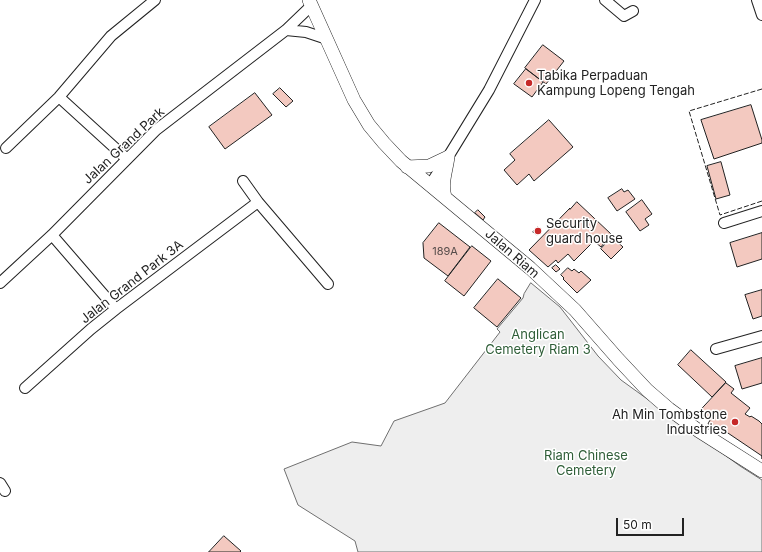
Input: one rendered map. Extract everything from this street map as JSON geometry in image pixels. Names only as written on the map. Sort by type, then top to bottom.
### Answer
[{"type":"main road","name":"Jalan Riam","points":[[310,3],[354,100],[369,124],[384,143],[407,167],[530,268],[575,310],[647,390],[669,409],[699,432],[762,471]]},
{"type":"main road","points":[[407,167],[429,166],[448,157]]},
{"type":"main road","points":[[445,197],[443,183],[448,157]]},
{"type":"street","points":[[6,148],[59,97],[111,36],[156,0]]},
{"type":"street","points":[[430,185],[489,90],[535,0]]},
{"type":"street","points":[[605,0],[624,16],[632,11]]},
{"type":"street","points":[[757,0],[762,15]]},
{"type":"street","name":"Jalan Grand Park","points":[[0,283],[52,235],[156,130],[286,30],[310,3]]},
{"type":"street","points":[[286,30],[306,32],[327,39]]},
{"type":"street","points":[[59,97],[127,159]]},
{"type":"street","points":[[243,181],[258,202],[328,284]]},
{"type":"street","name":"Jalan Grand Park 3A","points":[[25,388],[116,308],[258,202]]},
{"type":"street","points":[[724,223],[762,211]]},
{"type":"street","points":[[52,235],[116,308]]},
{"type":"street","points":[[716,349],[762,336]]},
{"type":"green space","name":"Riam Chinese Cemetery","points":[[531,283],[560,307],[598,356],[621,380],[740,466],[762,480],[762,552],[358,552],[355,541],[298,505],[284,469],[352,442],[381,446],[394,421],[445,403],[500,332],[497,329],[523,298]]},
{"type":"building","points":[[543,45],[564,61],[546,84],[525,68]]},
{"type":"building","name":"Tabika Perpaduan Kampung Lopeng Tengah","points":[[526,69],[543,82],[532,97],[514,84]]},
{"type":"building","points":[[280,88],[293,101],[286,107],[273,94]]},
{"type":"building","points":[[255,93],[272,115],[225,149],[209,127]]},
{"type":"building","points":[[751,105],[762,143],[714,159],[701,120]]},
{"type":"building","points":[[549,120],[573,147],[534,181],[529,174],[517,185],[504,170],[515,160],[510,154]]},
{"type":"building","points":[[721,162],[730,195],[716,199],[707,166]]},
{"type":"building","points":[[622,189],[624,192],[628,190],[635,199],[617,211],[608,198]]},
{"type":"building","points":[[642,200],[652,214],[645,219],[649,225],[640,231],[626,212]]},
{"type":"building","points":[[577,202],[611,234],[601,247],[594,241],[574,261],[568,254],[558,263],[556,260],[548,267],[529,250]]},
{"type":"building","points":[[478,210],[485,217],[483,220],[475,213]]},
{"type":"building","points":[[439,223],[470,247],[448,276],[424,258],[423,243]]},
{"type":"building","name":"Security guard house","points":[[538,227],[542,231],[537,235],[533,232]]},
{"type":"building","points":[[762,233],[762,259],[737,267],[730,243]]},
{"type":"building","points":[[612,237],[623,247],[611,259],[601,249]]},
{"type":"building","points":[[472,246],[491,261],[464,296],[445,281]]},
{"type":"building","points":[[556,265],[560,269],[556,272],[552,268]]},
{"type":"building","points":[[568,268],[572,271],[574,269],[579,273],[581,271],[591,280],[577,293],[561,275]]},
{"type":"building","points":[[498,279],[521,298],[497,327],[474,308]]},
{"type":"building","points":[[762,290],[762,316],[753,319],[745,295]]},
{"type":"building","points":[[691,350],[726,382],[712,397],[678,365]]},
{"type":"building","points":[[762,358],[762,383],[742,389],[735,366]]},
{"type":"building","name":"Ah Min Tombstone Industries","points":[[726,383],[734,389],[731,393],[750,408],[745,414],[750,417],[751,416],[762,424],[762,456],[719,427],[716,430],[708,424],[710,420],[699,412]]},
{"type":"building","points":[[224,536],[241,551],[209,552]]},
{"type":"fence","points":[[762,89],[689,111],[720,215],[762,201]]},
{"type":"place","name":"Tabika Perpaduan Kampung Lopeng Tengah","points":[[529,83]]},
{"type":"place","name":"Security guard house","points":[[538,231]]},
{"type":"place","name":"Ah Min Tombstone Industries","points":[[735,422]]},
{"type":"park label","name":"Anglican Cemetery Riam 3","points":[[538,342]]}]
